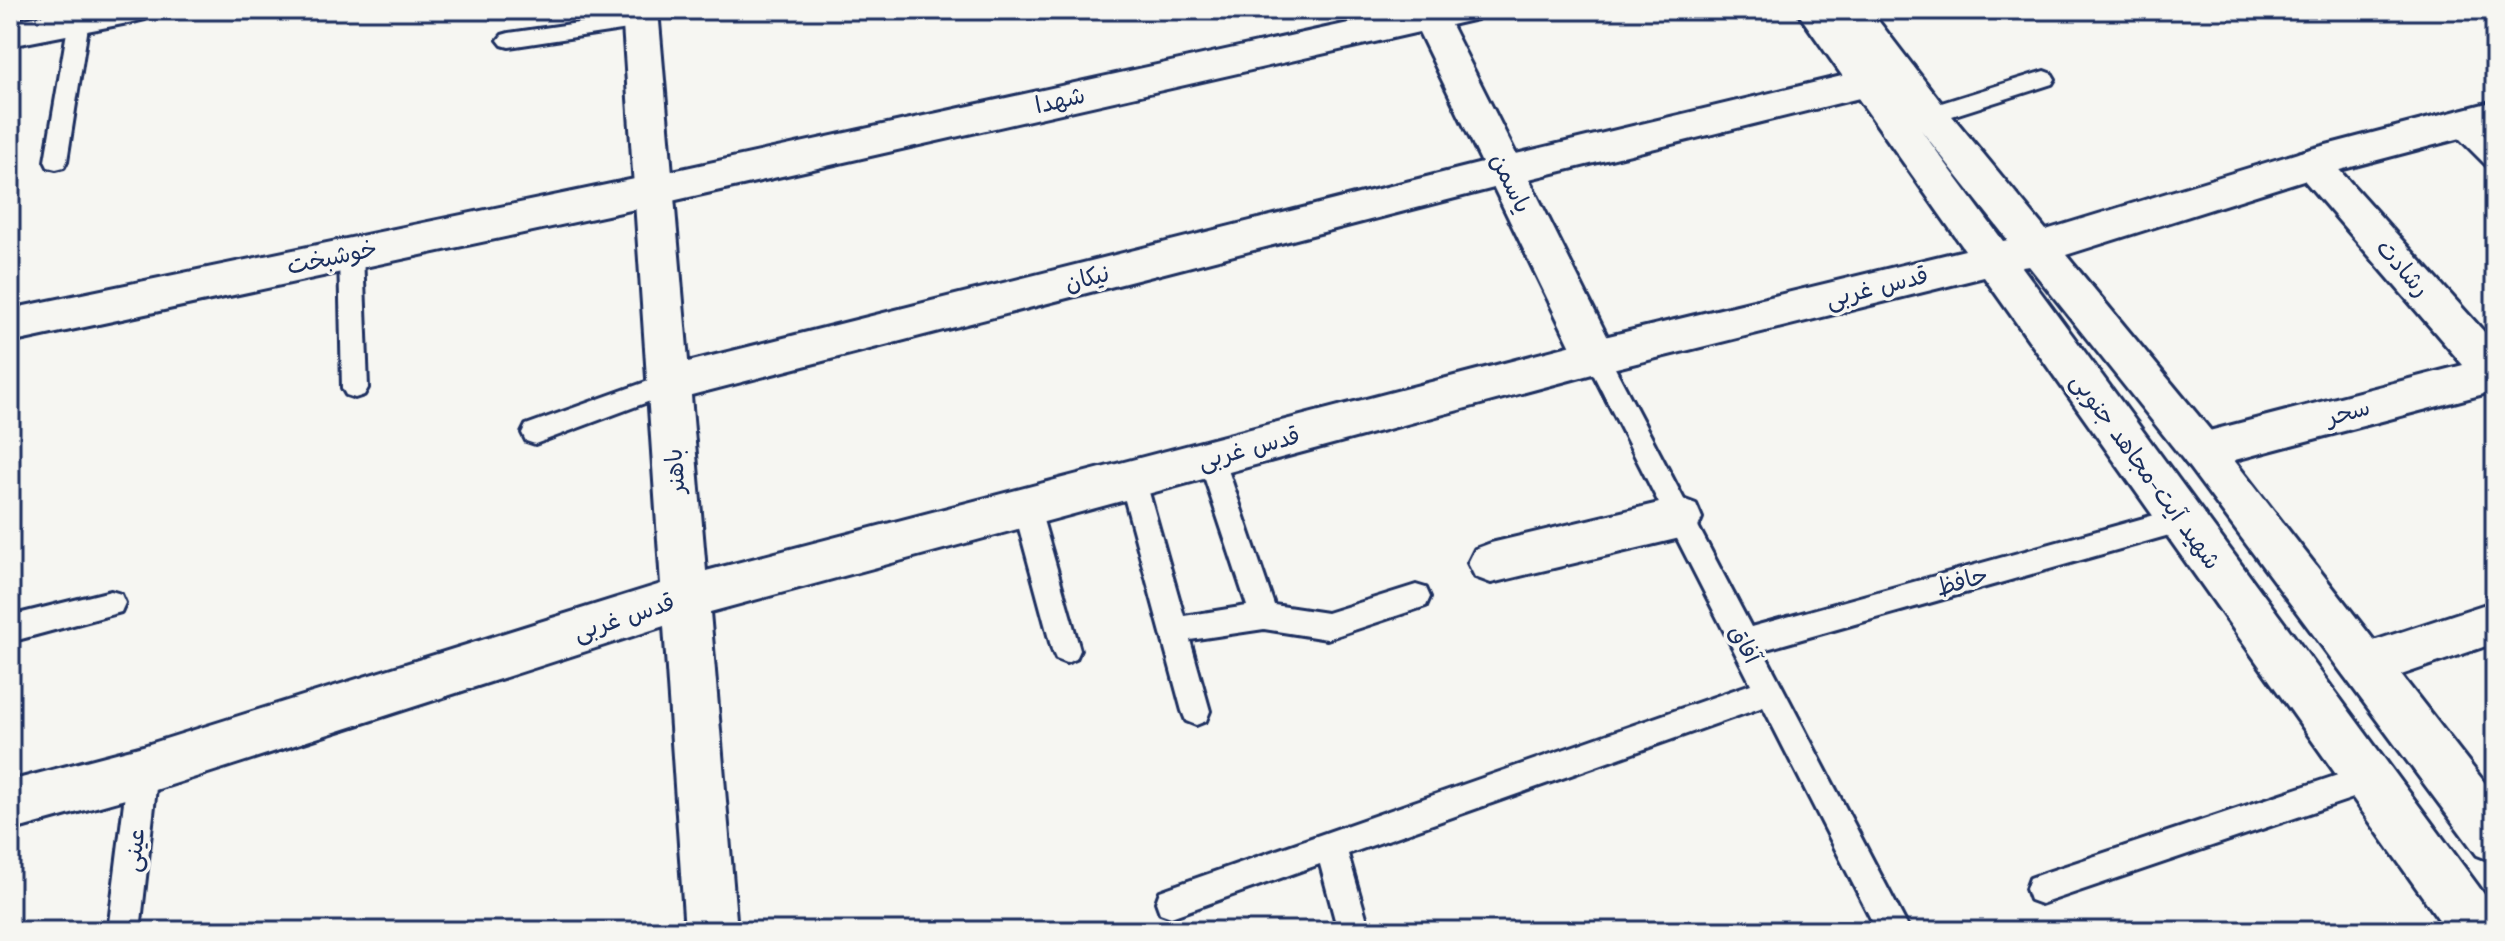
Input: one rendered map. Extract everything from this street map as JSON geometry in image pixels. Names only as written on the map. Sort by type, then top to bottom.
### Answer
[{"type":"street","points":[[10,34],[133,10]]},
{"type":"street","name":"شهید آیت-مجاهد جنوبی","points":[[1814,10],[1883,79],[1930,115],[2201,450],[2495,837]]},
{"type":"street","name":"شهید آیت-مجاهد جنوبی","points":[[1851,10],[1883,79],[1993,258],[2479,931]]},
{"type":"street","name":"یاسمن","points":[[1440,12],[1505,171],[1596,356]]},
{"type":"street","name":"شهدا","points":[[654,190],[1440,12]]},
{"type":"street","name":"باهنر","points":[[641,16],[711,931]]},
{"type":"street","name":"نیکان","points":[[668,384],[1505,171],[1883,79]]},
{"type":"street","name":"قدس غربی","points":[[10,806],[143,770],[685,598],[1596,356],[2038,248],[2311,163],[2477,119]]},
{"type":"street","name":"رشادت","points":[[2311,163],[2495,373]]},
{"type":"street","name":"خوشبخت","points":[[10,326],[654,190]]},
{"type":"street","name":"سحر","points":[[2201,450],[2495,373]]},
{"type":"street","points":[[1491,563],[1680,518]]},
{"type":"street","points":[[2366,665],[2495,622]]},
{"type":"lane","points":[[509,40],[641,16]]},
{"type":"lane","points":[[56,161],[79,20]]},
{"type":"lane","points":[[1930,115],[2044,79]]},
{"type":"lane","points":[[2477,119],[2495,160]]},
{"type":"lane","points":[[351,253],[355,388]]},
{"type":"lane","name":"آفاق","points":[[1596,356],[1894,931]]},
{"type":"lane","points":[[535,433],[668,384]]},
{"type":"lane","points":[[1211,458],[1264,616]]},
{"type":"lane","points":[[1132,478],[1196,711]]},
{"type":"lane","points":[[1026,506],[1066,650]]},
{"type":"lane","name":"حافظ","points":[[1744,642],[2180,520]]},
{"type":"lane","points":[[1174,630],[1264,616],[1327,626],[1416,597]]},
{"type":"lane","points":[[10,629],[111,603]]},
{"type":"lane","points":[[1171,902],[1769,691]]},
{"type":"lane","name":"عینی","points":[[124,931],[143,770]]},
{"type":"lane","points":[[2041,889],[2368,779]]},
{"type":"lane","points":[[1330,845],[1354,931]]}]
